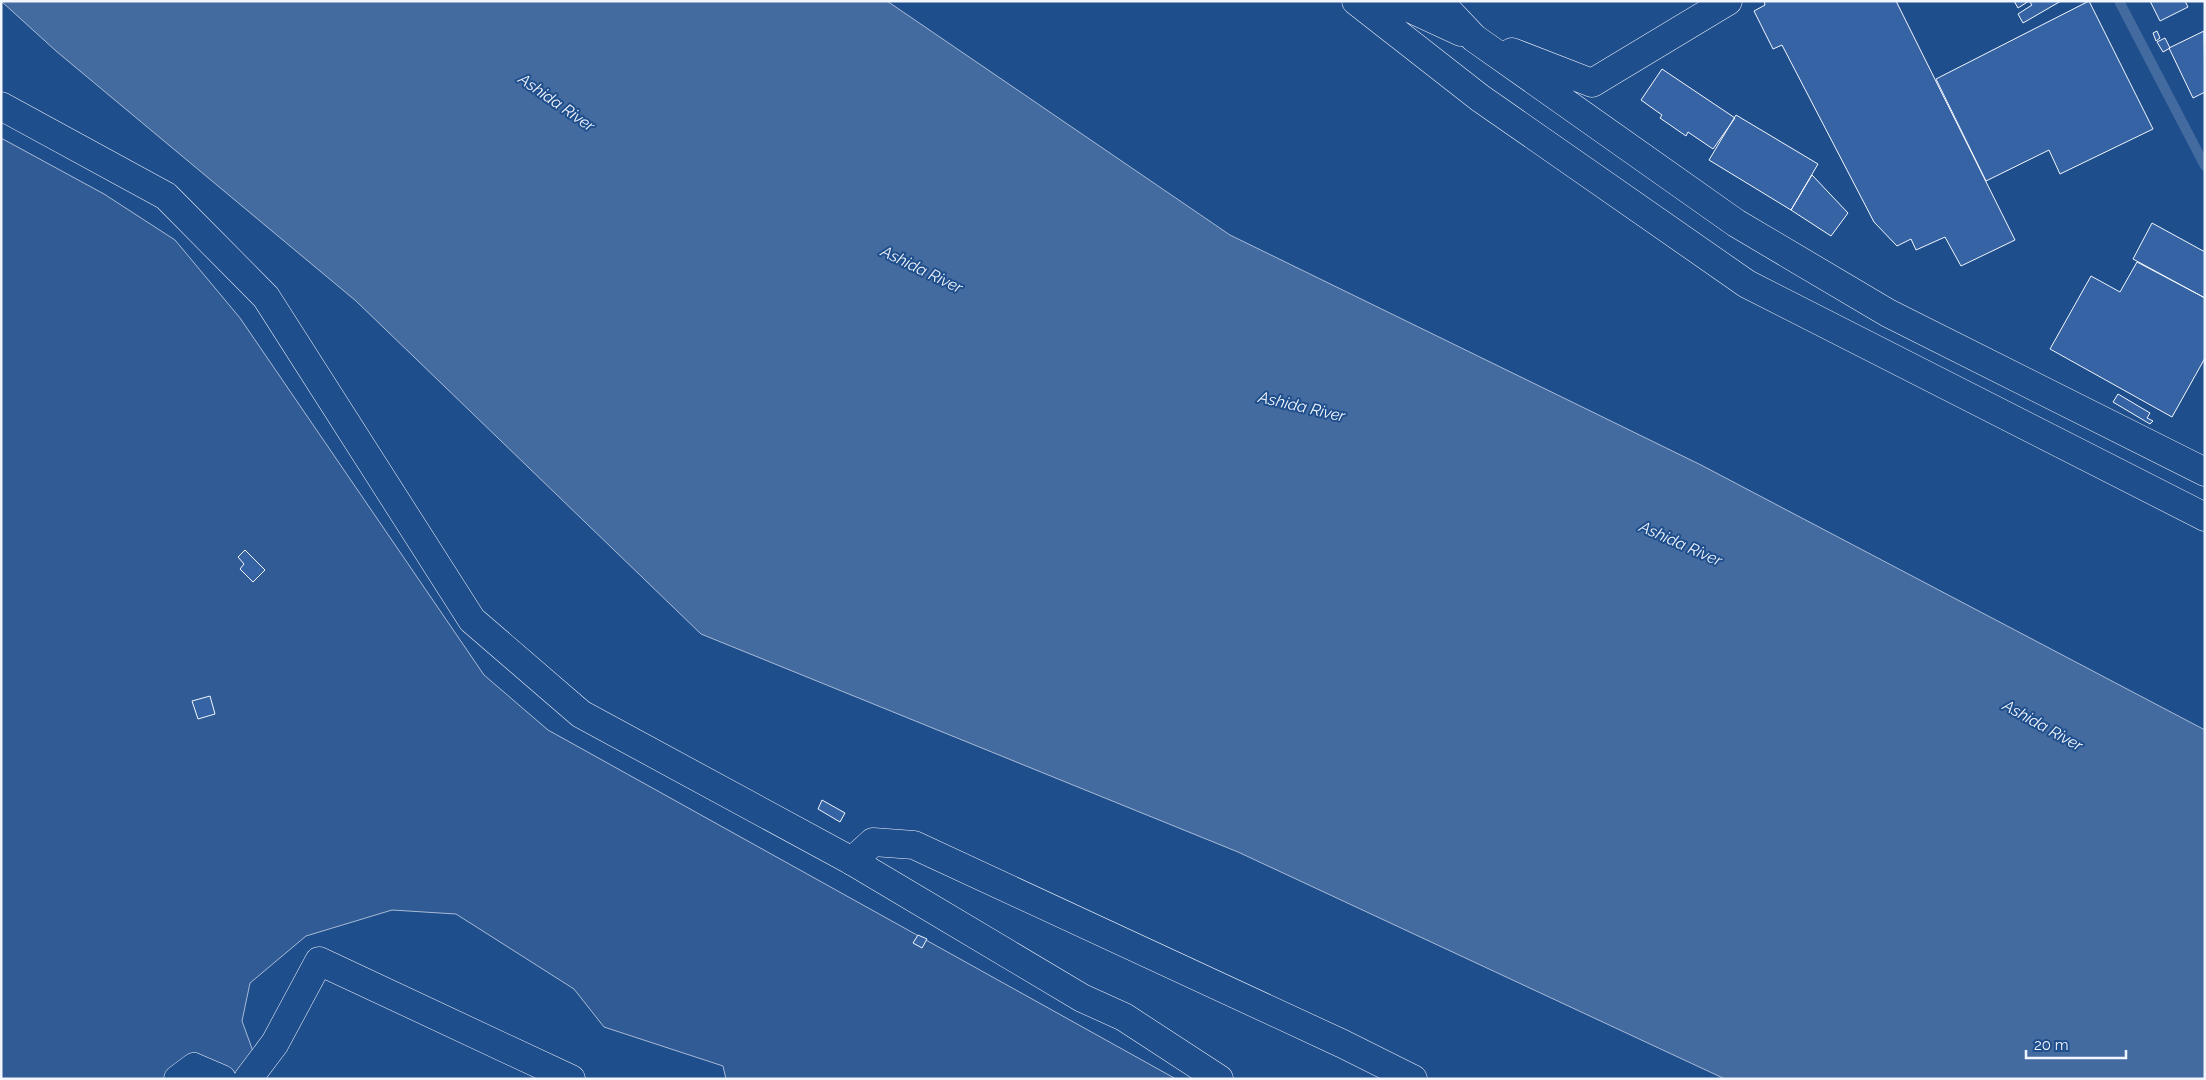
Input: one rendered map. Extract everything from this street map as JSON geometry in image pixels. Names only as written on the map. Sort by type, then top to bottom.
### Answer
[{"type":"street","points":[[1356,1],[1480,98],[1747,284],[2205,517]]},
{"type":"street","points":[[1394,1],[1474,38],[1592,83],[1728,1]]},
{"type":"street","points":[[1439,1],[1474,38],[1736,223],[1888,313],[2205,472]]},
{"type":"street","points":[[1,106],[166,196],[266,297],[472,620],[581,714],[852,861],[1082,998],[1124,1018],[1219,1079]]},
{"type":"street","points":[[852,861],[873,842],[914,845],[1343,1044],[1413,1079]]},
{"type":"street","points":[[248,1079],[275,1043],[319,961],[571,1079]]},
{"type":"street","points":[[178,1079],[194,1067],[222,1079]]},
{"type":"shaded area","points":[[1,138],[104,194],[175,240],[240,318],[484,675],[548,730],[1176,1079],[726,1079],[723,1066],[604,1027],[574,989],[456,914],[392,910],[306,936],[250,983],[242,1021],[263,1079],[1,1079]]},
{"type":"water","name":"Ashida River","points":[[1,1],[887,1],[1230,235],[1701,465],[2205,730],[2205,1079],[1725,1079],[1238,852],[701,634],[356,301],[56,51]]},
{"type":"building","points":[[1764,1],[1896,1],[2015,240],[1961,266],[1945,237],[1916,250],[1911,239],[1897,246],[1874,222],[1782,45],[1773,49],[1754,11],[1765,5]]},
{"type":"building","points":[[2014,1],[2029,1],[2018,8]]},
{"type":"building","points":[[2029,1],[2061,1],[2023,23],[2018,14],[2032,5]]},
{"type":"building","points":[[2089,1],[2153,129],[2060,174],[2049,150],[1986,181],[1936,79]]},
{"type":"building","points":[[2150,1],[2185,1],[2188,7],[2160,21]]},
{"type":"building","points":[[2157,31],[2160,38],[2156,41],[2153,33]]},
{"type":"building","points":[[2204,31],[2205,92],[2193,98],[2169,48]]},
{"type":"building","points":[[2165,38],[2170,48],[2163,52],[2157,42]]},
{"type":"building","points":[[1662,69],[1735,118],[1713,149],[1688,132],[1686,136],[1660,118],[1662,115],[1641,100]]},
{"type":"building","points":[[1736,115],[1818,164],[1791,210],[1709,160]]},
{"type":"building","points":[[1812,175],[1848,213],[1831,236],[1791,210]]},
{"type":"building","points":[[2152,223],[2205,252],[2205,298],[2133,259]]},
{"type":"building","points":[[2137,262],[2205,298],[2205,358],[2172,417],[2050,349],[2091,276],[2120,292]]},
{"type":"building","points":[[2118,394],[2150,413],[2147,418],[2153,421],[2150,424],[2113,402]]},
{"type":"building","points":[[245,550],[265,570],[253,582],[240,569],[244,564],[238,557]]},
{"type":"building","points":[[210,696],[215,714],[198,719],[192,701]]},
{"type":"building","points":[[822,800],[845,813],[840,822],[818,809]]},
{"type":"building","points":[[918,935],[927,939],[922,948],[913,943]]},
{"type":"waterway","points":[[2119,1],[2205,166]]}]
